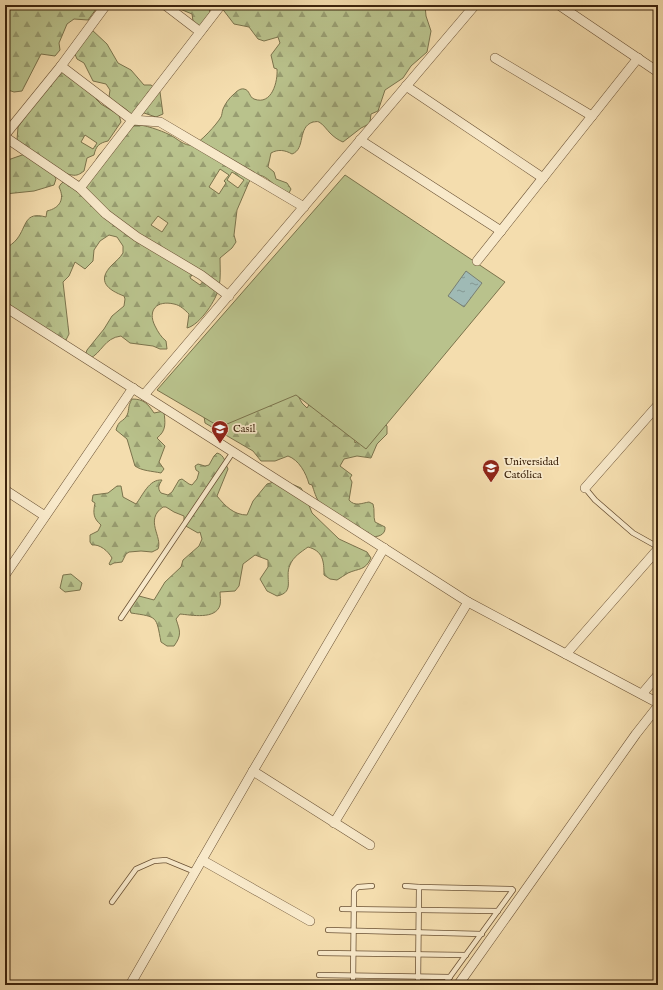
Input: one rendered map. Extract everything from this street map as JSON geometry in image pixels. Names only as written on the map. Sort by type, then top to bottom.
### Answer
[{"type":"street","points":[[106,5],[61,66],[5,136],[80,188],[106,214],[137,237],[201,275],[229,296]]},
{"type":"street","points":[[165,5],[200,31]]},
{"type":"street","points":[[80,188],[221,5]]},
{"type":"street","points":[[144,395],[475,5]]},
{"type":"street","points":[[559,5],[657,70]]},
{"type":"street","points":[[495,58],[592,116]]},
{"type":"street","points":[[477,261],[638,58]]},
{"type":"street","points":[[61,66],[132,120],[160,122],[304,207]]},
{"type":"street","points":[[406,86],[543,178]]},
{"type":"street","points":[[360,140],[501,231]]},
{"type":"street","points":[[5,307],[468,602],[642,694],[658,704],[458,985]]},
{"type":"street","points":[[5,575],[134,388]]},
{"type":"street","points":[[585,488],[658,406]]},
{"type":"street","points":[[5,490],[45,516]]},
{"type":"street","points":[[130,985],[384,548]]},
{"type":"street","points":[[566,654],[658,548]]},
{"type":"street","points":[[334,823],[468,602]]},
{"type":"street","points":[[642,694],[658,675]]},
{"type":"street","points":[[253,771],[370,845]]},
{"type":"street","points":[[202,860],[310,921]]},
{"type":"lane","points":[[121,618],[233,452]]},
{"type":"lane","points":[[585,488],[595,500],[633,533],[658,548]]},
{"type":"lane","points":[[112,902],[136,869],[154,862],[166,860],[195,872]]},
{"type":"lane","points":[[353,985],[354,891],[356,888],[372,886]]},
{"type":"lane","points":[[405,886],[512,889],[512,892],[444,985]]},
{"type":"lane","points":[[418,985],[419,887]]},
{"type":"lane","points":[[342,909],[498,911]]},
{"type":"lane","points":[[328,930],[418,931],[482,934]]},
{"type":"lane","points":[[320,953],[466,955]]},
{"type":"lane","points":[[319,975],[450,977]]},
{"type":"green space","points":[[5,5],[99,5],[88,20],[74,19],[67,24],[59,43],[60,50],[55,56],[41,54],[22,91],[14,92],[8,90],[5,91]]},
{"type":"green space","points":[[176,5],[208,5],[212,20],[206,32],[194,28],[192,14],[180,9]]},
{"type":"green space","points":[[222,5],[425,5],[426,16],[431,31],[427,52],[411,66],[403,78],[385,90],[378,111],[371,114],[370,122],[367,125],[343,142],[333,136],[320,123],[313,122],[305,128],[299,148],[292,154],[282,150],[271,153],[268,167],[274,172],[276,179],[287,183],[291,189],[289,193],[260,175],[253,178],[249,182],[237,210],[234,235],[236,242],[232,248],[220,258],[220,280],[218,292],[207,311],[197,322],[187,328],[189,314],[182,308],[168,303],[158,305],[153,311],[153,320],[156,328],[166,341],[167,349],[130,343],[121,336],[115,337],[89,359],[86,353],[87,350],[104,329],[112,316],[124,306],[124,296],[109,288],[105,280],[107,271],[123,253],[123,246],[117,237],[109,235],[100,241],[94,250],[93,261],[85,269],[75,262],[69,276],[63,282],[69,334],[66,340],[52,341],[5,310],[5,249],[17,239],[30,218],[34,216],[46,217],[47,211],[58,205],[61,199],[61,191],[59,187],[63,182],[83,180],[91,172],[100,154],[115,139],[132,127],[139,125],[152,128],[171,135],[186,145],[193,145],[204,137],[216,124],[221,117],[226,103],[238,90],[246,90],[254,99],[265,99],[269,96],[275,86],[277,74],[277,69],[274,68],[271,55],[280,43],[278,37],[264,41],[258,39],[249,27],[234,24],[221,7]],"holes":[[[220,169],[229,175],[224,181],[226,183],[219,194],[209,187]],[[232,172],[244,180],[238,188],[227,180]],[[158,216],[168,223],[162,232],[151,225]],[[193,273],[204,280],[200,285],[190,278]]]},
{"type":"green space","points":[[91,29],[107,44],[118,63],[131,70],[144,85],[151,85],[160,92],[163,114],[156,117],[144,113],[131,115],[109,97],[110,90],[106,84],[93,81],[84,63],[77,59],[74,52]]},
{"type":"green space","points":[[57,72],[64,72],[97,90],[96,99],[101,104],[119,115],[121,122],[108,141],[100,144],[94,155],[87,158],[84,171],[75,175],[66,174],[52,166],[17,140],[18,127]],"holes":[[[85,135],[97,143],[93,149],[81,142]]]},
{"type":"green space","points":[[25,154],[53,172],[56,179],[54,185],[34,191],[5,194],[5,161]]},
{"type":"green space","points":[[345,175],[505,282],[366,449],[296,395],[220,427],[157,390]]},
{"type":"green space","points":[[330,370],[355,443],[375,423],[382,421],[387,426],[387,434],[377,444],[371,458],[357,456],[344,459],[340,466],[352,475],[350,478],[352,482],[349,500],[356,504],[369,502],[373,504],[375,522],[385,527],[383,534],[378,536],[370,536],[320,503],[316,497],[312,485],[309,484],[302,467],[292,458],[288,456],[275,461],[261,461],[253,451],[205,423],[204,416],[295,390],[302,403],[307,408]]},
{"type":"green space","points":[[132,399],[140,400],[145,403],[154,413],[164,411],[164,429],[157,438],[165,446],[159,462],[164,469],[161,473],[144,470],[135,466],[127,439],[116,430],[119,423],[126,417]]},
{"type":"green space","points":[[217,453],[223,457],[228,469],[217,496],[234,512],[247,515],[253,501],[267,484],[274,482],[280,487],[294,485],[301,488],[312,513],[339,539],[367,552],[371,558],[364,567],[348,573],[337,580],[330,579],[324,575],[324,565],[320,554],[308,547],[291,562],[288,570],[288,588],[283,594],[277,596],[267,591],[260,579],[268,567],[268,560],[255,555],[243,564],[239,586],[235,591],[220,592],[220,605],[218,610],[214,613],[203,616],[180,614],[176,619],[179,630],[178,639],[174,646],[167,646],[161,642],[158,627],[154,619],[131,613],[129,606],[139,596],[154,600],[165,582],[181,567],[183,560],[199,546],[202,539],[200,532],[198,533],[184,525],[184,516],[163,507],[155,517],[154,523],[159,544],[158,549],[152,552],[129,552],[126,554],[122,562],[110,565],[109,564],[112,558],[104,548],[92,545],[90,542],[90,535],[98,531],[101,525],[96,520],[94,515],[95,503],[92,501],[93,495],[108,493],[117,486],[121,486],[123,497],[136,504],[153,482],[162,480],[159,485],[159,490],[161,493],[168,495],[172,492],[179,480],[182,479],[192,485],[197,479],[199,472],[196,470],[195,466],[198,464],[205,466],[209,465]]},
{"type":"green space","points":[[71,574],[82,583],[80,590],[65,592],[60,588],[63,575]]},
{"type":"water","points":[[466,271],[482,283],[464,307],[448,296]]},
{"type":"place","name":"Casil","points":[[220,444]]},
{"type":"place","name":"Universidad Católica","points":[[491,483]]}]
